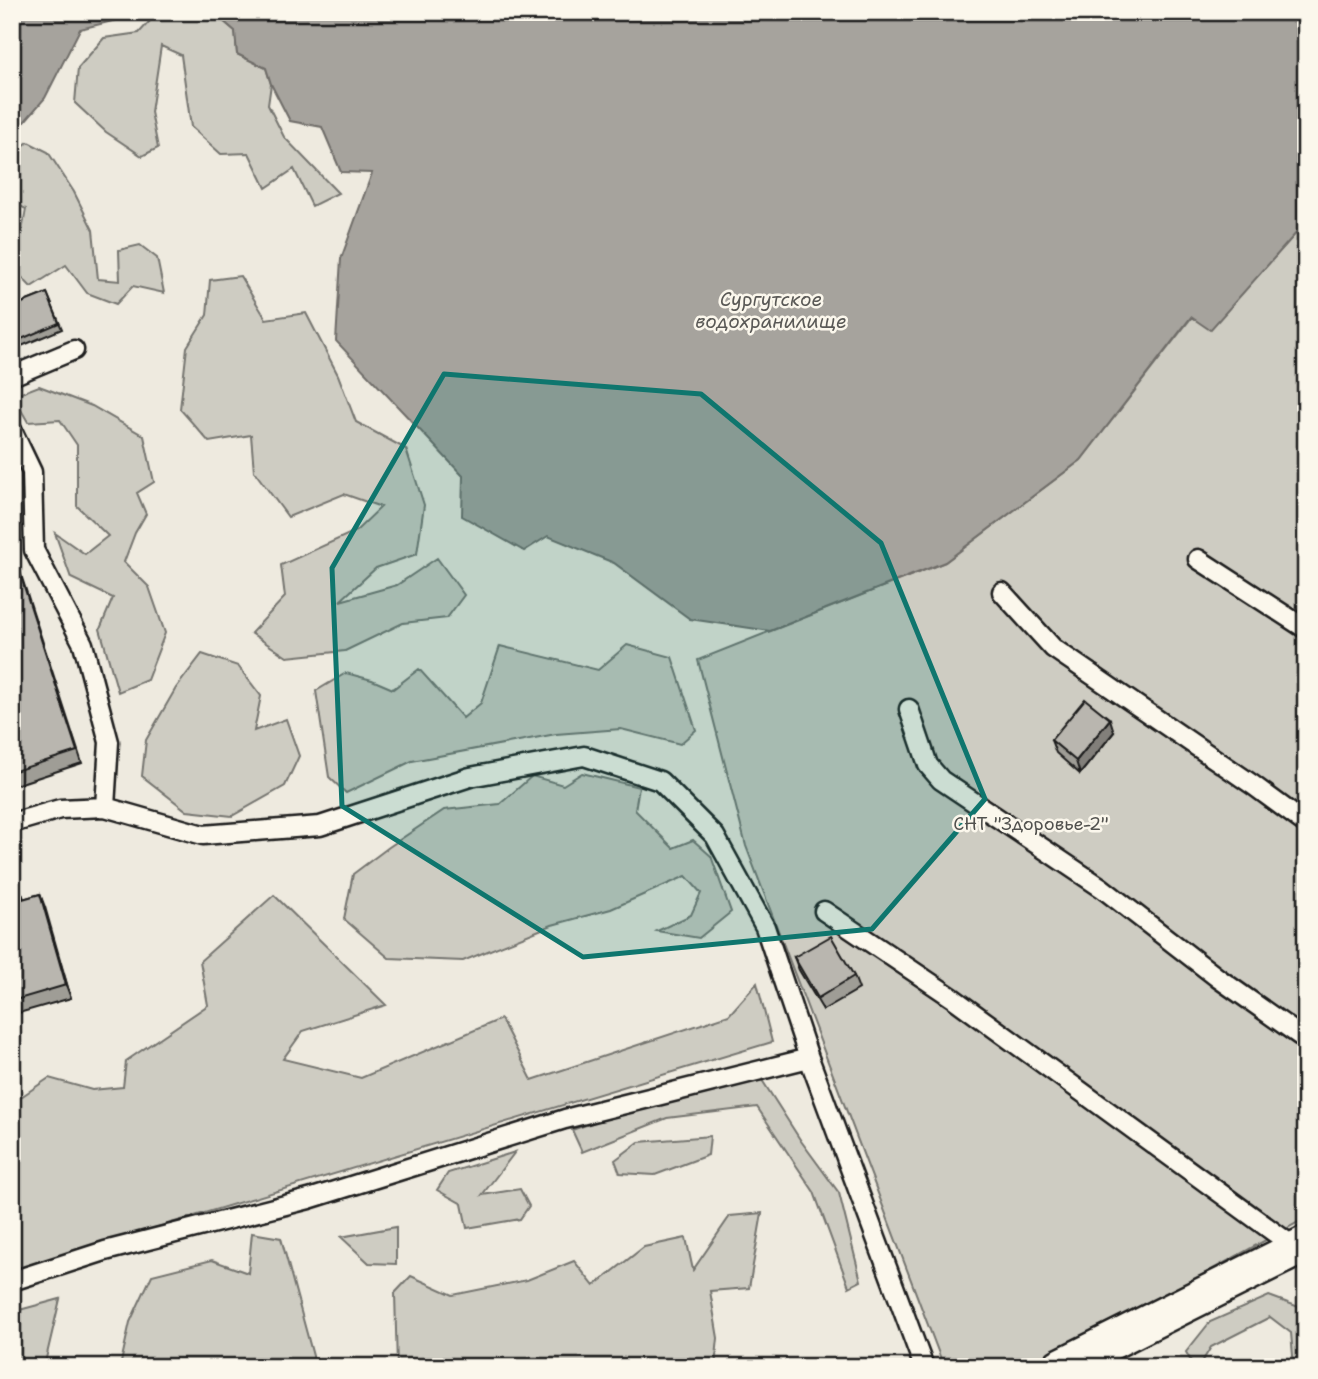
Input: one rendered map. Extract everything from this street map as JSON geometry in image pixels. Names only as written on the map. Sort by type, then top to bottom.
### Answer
[{"type":"street","points":[[1060,1367],[1301,1246]]},
{"type":"lane","points":[[12,376],[74,350]]},
{"type":"lane","points":[[12,430],[32,472],[34,550],[83,644],[109,742],[105,807]]},
{"type":"lane","points":[[1198,559],[1306,629]]},
{"type":"lane","points":[[1002,593],[1053,648],[1306,824]]},
{"type":"lane","points":[[909,709],[928,765],[940,780],[1102,888],[1218,978],[1306,1040]]},
{"type":"lane","points":[[12,823],[60,809],[105,807],[203,835],[320,826],[470,777],[584,756],[660,781],[715,836],[765,927],[808,1059],[924,1367]]},
{"type":"lane","points":[[824,911],[953,998],[1301,1246]]},
{"type":"lane","points":[[12,1281],[105,1251],[309,1199],[565,1119],[808,1059]]},
{"type":"highlighted area","points":[[444,374],[701,394],[881,543],[985,799],[872,929],[583,957],[342,806],[332,568]]},
{"type":"green space","points":[[158,12],[217,12],[235,31],[237,54],[266,68],[271,84],[268,105],[284,137],[338,193],[312,206],[294,169],[266,188],[249,153],[221,154],[191,127],[181,55],[161,46],[151,112],[158,148],[142,156],[106,132],[75,103],[78,68],[104,38],[139,33]]},
{"type":"green space","points":[[28,142],[48,152],[74,192],[93,230],[98,279],[120,281],[119,250],[140,245],[157,258],[164,293],[133,286],[116,304],[87,293],[66,265],[31,287],[12,267],[26,209],[12,202],[12,155]]},
{"type":"green space","name":"СНТ \"Здоровье-2\"","points":[[1306,222],[1306,1218],[1049,1359],[1024,1367],[944,1367],[746,846],[698,660],[945,562],[1081,460],[1192,317],[1210,329]]},
{"type":"green space","points":[[240,276],[266,319],[306,313],[338,375],[356,422],[406,449],[424,505],[417,554],[376,568],[340,601],[397,585],[437,558],[464,595],[447,618],[403,623],[345,651],[287,657],[251,633],[285,597],[281,565],[356,531],[381,507],[344,494],[288,517],[254,471],[251,435],[209,442],[180,409],[187,347],[207,315],[210,280]]},
{"type":"green space","points":[[39,386],[92,406],[144,436],[154,482],[137,493],[146,514],[124,562],[149,587],[165,633],[147,680],[118,692],[100,629],[113,598],[71,578],[55,533],[85,554],[108,536],[77,506],[77,445],[60,420],[28,422],[13,396]]},
{"type":"green space","points":[[627,645],[672,657],[696,730],[680,744],[621,729],[556,734],[412,761],[346,793],[329,777],[316,691],[346,673],[393,689],[419,669],[463,718],[481,703],[500,646],[598,670]]},
{"type":"green space","points":[[202,654],[238,666],[261,696],[254,731],[286,719],[299,756],[285,786],[232,816],[187,811],[142,776],[146,740],[176,688]]},
{"type":"green space","points":[[582,773],[639,787],[635,810],[673,848],[693,840],[711,856],[731,912],[699,938],[657,931],[691,915],[701,893],[686,876],[611,909],[552,925],[463,961],[389,958],[344,919],[353,874],[444,810],[500,804],[532,776],[563,785]]},
{"type":"green space","points":[[274,895],[386,1005],[303,1031],[283,1059],[361,1078],[501,1019],[532,1080],[729,1015],[757,983],[772,1042],[12,1271],[12,1103],[49,1078],[92,1090],[123,1087],[126,1061],[208,1005],[200,961]]},
{"type":"green space","points":[[762,1080],[801,1141],[839,1193],[861,1281],[849,1287],[814,1192],[757,1107],[667,1118],[582,1152],[572,1130],[662,1098]]},
{"type":"green space","points":[[710,1136],[708,1155],[655,1175],[620,1173],[615,1160],[639,1142]]},
{"type":"green space","points":[[515,1152],[482,1195],[520,1189],[529,1206],[520,1219],[467,1228],[462,1204],[437,1190],[448,1173]]},
{"type":"green space","points":[[762,1213],[749,1288],[710,1291],[718,1338],[715,1367],[397,1367],[395,1293],[411,1276],[453,1295],[527,1280],[574,1261],[594,1286],[644,1247],[686,1238],[693,1270],[730,1216]]},
{"type":"green space","points":[[396,1227],[396,1264],[369,1263],[341,1237]]},
{"type":"green space","points":[[252,1233],[281,1238],[316,1367],[120,1367],[130,1322],[152,1275],[212,1260],[248,1273]]},
{"type":"green space","points":[[1269,1296],[1299,1307],[1306,1328],[1306,1367],[1294,1367],[1291,1333],[1270,1317],[1211,1347],[1199,1367],[1194,1367],[1186,1352],[1210,1322]]},
{"type":"green space","points":[[60,1299],[44,1367],[12,1367],[12,1312]]},
{"type":"water","points":[[12,12],[149,12],[80,29],[45,98],[12,136]]},
{"type":"water","name":"Сургутское водохранилище","points":[[217,12],[1306,12],[1306,222],[1210,330],[1191,317],[1081,460],[945,562],[770,631],[690,619],[614,563],[548,536],[524,551],[462,516],[463,476],[336,341],[341,259],[372,173],[341,172],[322,127],[290,121],[266,68],[237,54],[235,31]]},
{"type":"building","points":[[47,293],[59,323],[12,343],[12,307]]},
{"type":"building","points":[[12,549],[77,751],[12,772]]},
{"type":"building","points":[[1085,699],[1110,719],[1076,761],[1051,740]]},
{"type":"building","points":[[40,894],[66,985],[12,1001],[12,902]]},
{"type":"building","points":[[831,936],[854,976],[818,998],[794,957]]}]
